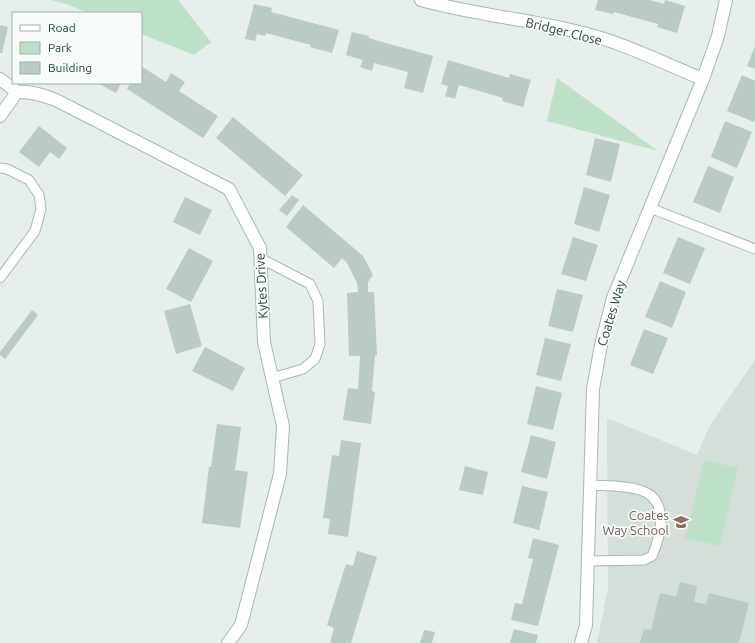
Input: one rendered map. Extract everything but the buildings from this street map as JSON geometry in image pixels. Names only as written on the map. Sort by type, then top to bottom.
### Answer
[{"type":"street","name":"Bridger Close","points":[[421,0],[462,10],[585,33],[653,58],[703,79]]},
{"type":"street","name":"Coates Way","points":[[581,643],[586,625],[593,389],[601,345],[613,298],[703,79],[718,36],[726,0]]},
{"type":"street","points":[[0,79],[17,92],[0,116]]},
{"type":"street","name":"Kytes Drive","points":[[17,92],[34,93],[56,100],[229,189],[260,248],[264,342],[283,426],[280,474],[240,625],[228,643]]},
{"type":"lane","points":[[0,168],[29,180],[39,195],[41,209],[35,231],[0,278]]},
{"type":"lane","points":[[650,208],[755,249]]},
{"type":"lane","points":[[260,258],[310,284],[318,301],[320,344],[315,359],[303,369],[272,378]]},
{"type":"lane","points":[[588,561],[644,560],[652,556],[661,519],[657,503],[652,496],[640,490],[590,485]]},
{"type":"shaded area","name":"Coates Way School","points":[[755,360],[755,643],[597,643],[608,588],[607,418],[697,455],[710,425]]},
{"type":"green space","points":[[51,0],[178,0],[211,42],[194,55],[142,34],[142,12],[86,12]]},
{"type":"green space","points":[[557,78],[658,151],[547,121]]},
{"type":"green space","points":[[704,460],[738,468],[720,546],[685,538]]},
{"type":"place","name":"Coates Way School","points":[[681,522]]}]
